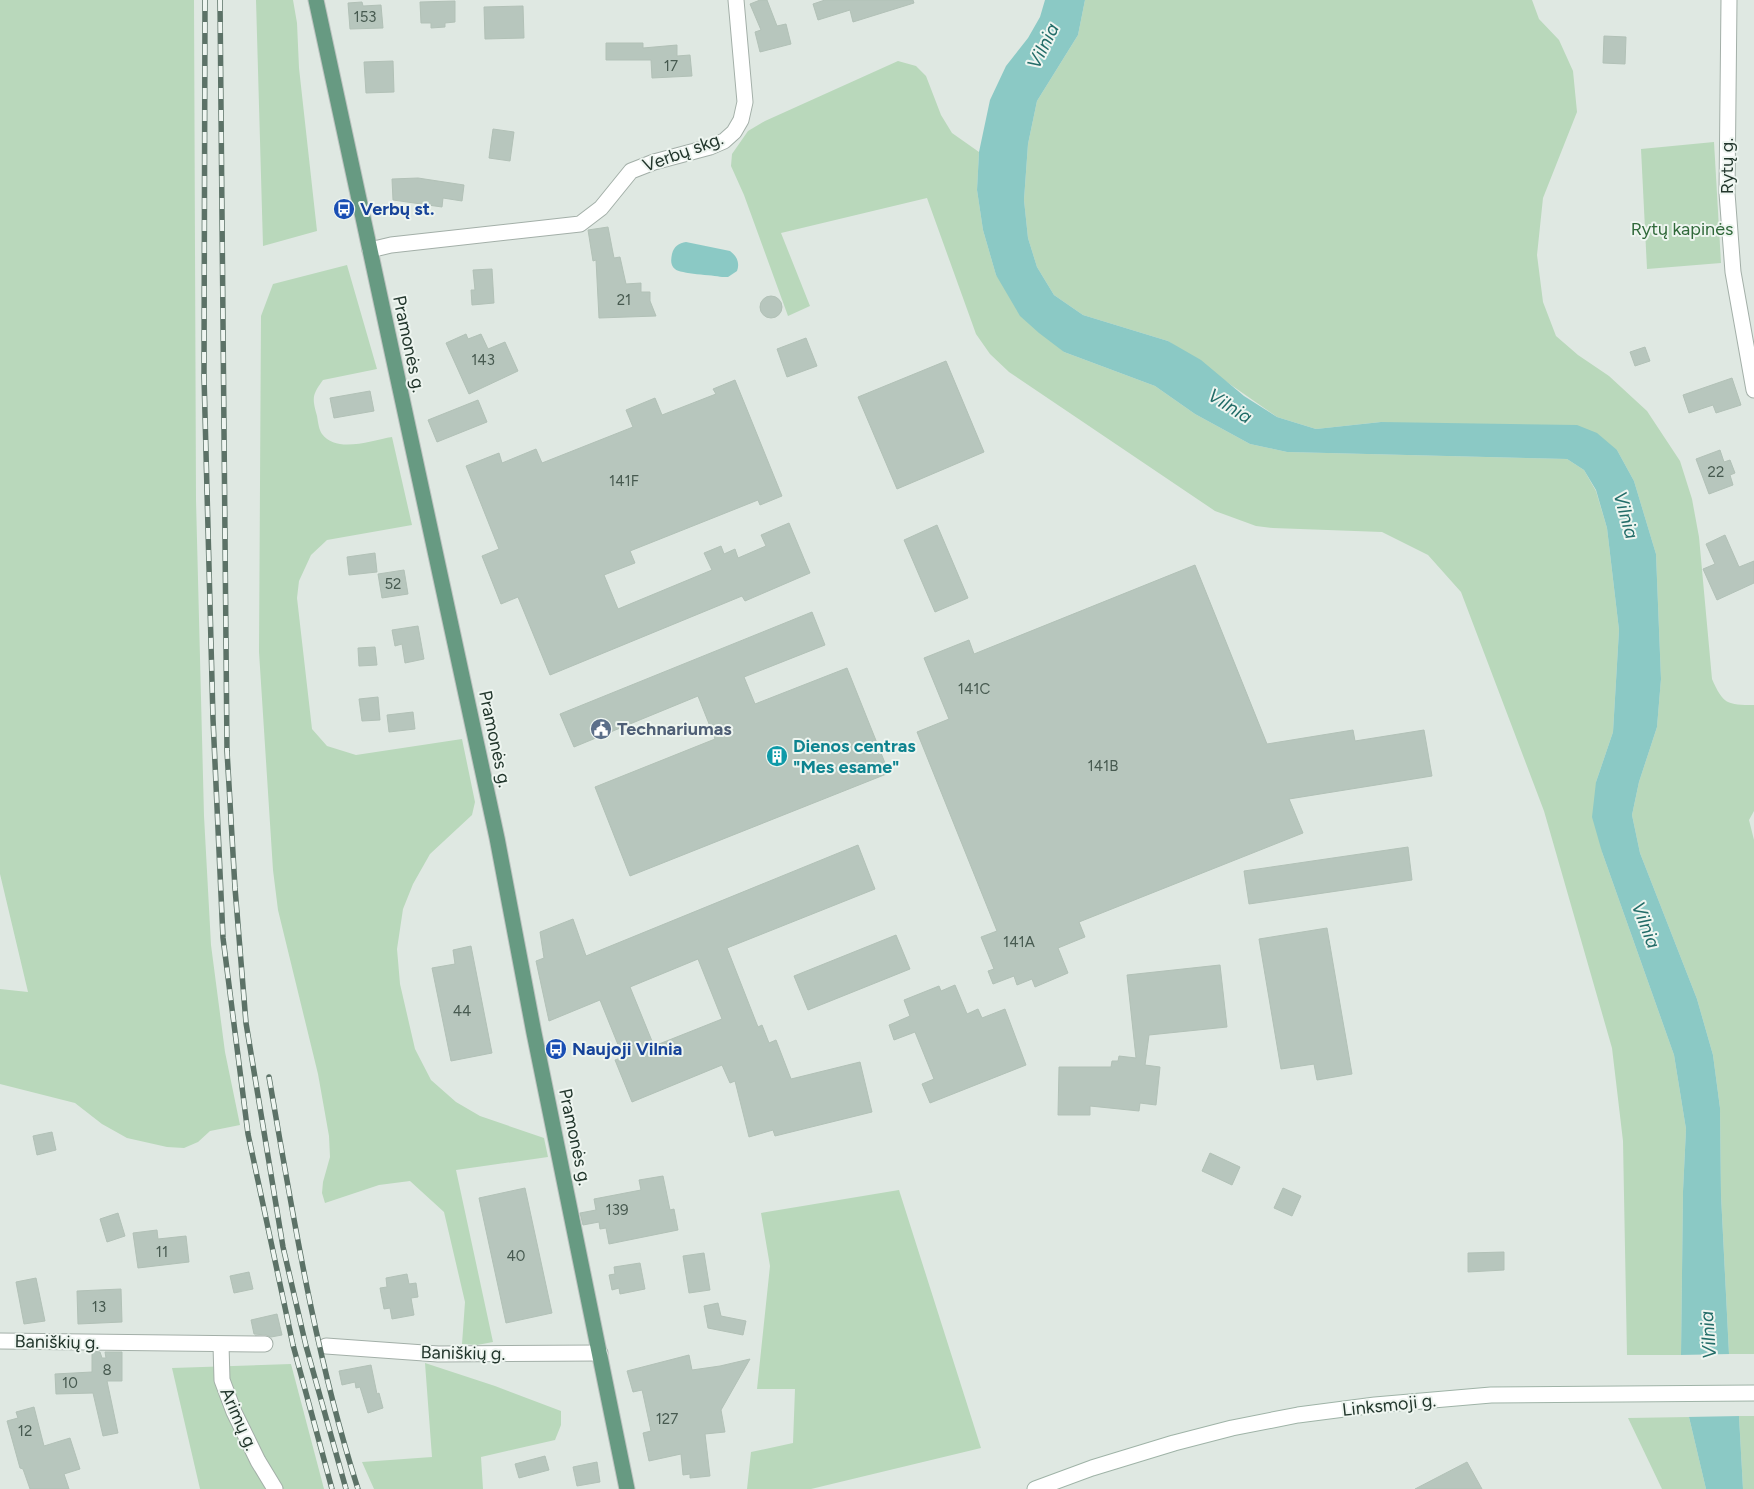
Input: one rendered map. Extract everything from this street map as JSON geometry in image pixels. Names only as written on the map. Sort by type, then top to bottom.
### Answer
[{"type":"main road","name":"Pramonės g.","points":[[316,0],[497,838],[534,1033],[627,1489]]},
{"type":"street","name":"Verbų skg.","points":[[370,250],[392,245],[580,224],[601,208],[630,171],[724,141],[734,132],[741,120],[746,102],[736,0]]},
{"type":"street","name":"Rytų g.","points":[[1728,0],[1726,193],[1733,272],[1754,390]]},
{"type":"street","name":"Baniškių g.","points":[[0,1341],[265,1344]]},
{"type":"street","name":"Arimų g.","points":[[221,1345],[222,1380],[238,1420],[258,1461],[275,1489]]},
{"type":"street","name":"Baniškių g.","points":[[326,1346],[438,1354],[600,1353]]},
{"type":"street","name":"Linksmoji g.","points":[[1035,1489],[1092,1468],[1174,1443],[1232,1428],[1298,1415],[1376,1405],[1491,1395],[1754,1393]]},
{"type":"green space","points":[[0,0],[194,0],[196,500],[204,816],[211,945],[225,1052],[240,1125],[210,1131],[198,1142],[184,1148],[167,1147],[127,1138],[102,1124],[75,1103],[0,1084],[0,989],[28,992],[0,874]]},
{"type":"green space","points":[[256,0],[293,0],[297,23],[299,68],[317,231],[263,246]]},
{"type":"green space","points":[[1085,0],[1532,0],[1539,19],[1559,40],[1573,71],[1577,112],[1543,198],[1537,255],[1543,302],[1556,336],[1578,355],[1609,376],[1647,411],[1680,461],[1692,499],[1699,537],[1712,679],[1719,694],[1727,701],[1754,705],[1754,811],[1749,820],[1754,840],[1754,1354],[1729,1354],[1721,1195],[1720,1108],[1713,1055],[1697,999],[1640,853],[1632,815],[1639,782],[1657,727],[1661,679],[1656,554],[1634,481],[1617,450],[1381,422],[1316,429],[1277,417],[1168,341],[1083,315],[1054,295],[1037,267],[1028,238],[1024,200],[1028,144],[1037,101],[1078,35]]},
{"type":"green space","points":[[898,61],[916,66],[926,76],[941,115],[952,133],[979,152],[977,190],[983,230],[996,275],[1064,352],[1155,386],[1195,414],[1250,444],[1287,452],[1567,459],[1584,470],[1596,491],[1607,528],[1619,630],[1613,732],[1596,782],[1602,852],[1674,1055],[1686,1129],[1683,1191],[1681,1355],[1627,1355],[1623,1141],[1612,1048],[1544,811],[1461,592],[1428,555],[1382,532],[1256,526],[1215,511],[1009,372],[990,354],[976,334],[927,198],[781,233],[810,306],[788,316],[744,195],[731,166],[732,154],[748,131],[765,121]]},
{"type":"green space","name":"Rytų kapinės","points":[[1714,142],[1721,263],[1647,269],[1641,149]]},
{"type":"green space","points":[[347,265],[377,369],[323,380],[314,397],[320,430],[328,440],[345,445],[392,437],[412,525],[327,540],[311,555],[299,581],[297,598],[312,729],[327,746],[356,755],[462,739],[475,802],[472,815],[430,854],[413,884],[403,909],[397,949],[400,984],[415,1049],[431,1080],[456,1102],[480,1116],[544,1138],[548,1157],[456,1170],[493,1342],[477,1345],[462,1344],[465,1302],[444,1212],[410,1181],[379,1185],[325,1203],[322,1193],[330,1157],[329,1136],[318,1074],[278,910],[273,870],[259,652],[261,316],[273,284]]},
{"type":"green space","points":[[899,1190],[981,1448],[811,1489],[747,1489],[751,1452],[793,1443],[795,1389],[757,1389],[770,1266],[761,1213]]},
{"type":"green space","points":[[425,1363],[495,1386],[561,1411],[561,1425],[555,1440],[481,1457],[483,1489],[374,1489],[362,1462],[432,1457]]},
{"type":"green space","points":[[291,1364],[324,1489],[200,1489],[172,1368]]},
{"type":"green space","points":[[1739,1416],[1754,1416],[1754,1489],[1743,1489]]},
{"type":"green space","points":[[1689,1417],[1706,1489],[1662,1489],[1628,1418]]},
{"type":"water","name":"Vilnia","points":[[1045,0],[1085,0],[1078,35],[1037,101],[1028,144],[1024,200],[1028,238],[1037,267],[1054,295],[1083,315],[1168,341],[1201,360],[1244,396],[1277,417],[1316,429],[1381,422],[1577,425],[1597,433],[1617,450],[1634,481],[1656,554],[1661,679],[1657,727],[1639,782],[1632,815],[1640,853],[1697,999],[1713,1055],[1720,1108],[1721,1195],[1729,1354],[1739,1416],[1743,1489],[1706,1489],[1689,1417],[1681,1355],[1683,1191],[1686,1129],[1674,1055],[1602,852],[1592,817],[1596,782],[1613,732],[1619,630],[1607,528],[1596,490],[1584,470],[1567,459],[1287,452],[1250,444],[1195,414],[1155,386],[1064,352],[1039,333],[1020,316],[996,275],[983,230],[977,190],[979,152],[990,100],[1006,66],[1028,38],[1040,17]]},
{"type":"water","points":[[686,242],[730,251],[737,260],[737,271],[728,277],[722,277],[678,271],[672,266],[671,262],[673,251],[677,245]]},
{"type":"pier","points":[[1731,1354],[1741,1416],[1686,1417],[1679,1355]]},
{"type":"building","points":[[760,0],[767,0],[777,26],[786,24],[791,44],[760,52],[755,32],[761,30],[750,4]]},
{"type":"building","points":[[825,0],[913,0],[914,3],[853,22],[850,10],[818,20],[813,4]]},
{"type":"building","points":[[455,1],[455,22],[445,23],[445,27],[431,28],[431,23],[421,23],[420,2]]},
{"type":"building","points":[[362,2],[363,6],[381,5],[383,28],[350,29],[348,3]]},
{"type":"building","points":[[523,6],[524,38],[485,39],[484,7]]},
{"type":"building","points":[[1604,36],[1626,37],[1625,64],[1603,63]]},
{"type":"building","points":[[606,43],[643,43],[643,48],[677,45],[677,56],[690,55],[692,76],[652,78],[651,60],[606,60]]},
{"type":"building","points":[[393,61],[394,92],[366,93],[364,62]]},
{"type":"building","points":[[493,129],[514,132],[510,161],[489,158]]},
{"type":"building","points":[[418,178],[464,185],[462,201],[443,198],[442,207],[393,200],[392,179]]},
{"type":"building","points":[[608,227],[614,258],[620,257],[626,284],[641,283],[641,292],[650,292],[650,301],[656,316],[599,318],[596,260],[593,261],[588,230]]},
{"type":"building","points":[[492,269],[494,303],[472,305],[471,290],[475,290],[473,270]]},
{"type":"building","points":[[771,296],[779,299],[782,307],[779,315],[771,318],[763,315],[760,307],[763,299]]},
{"type":"building","points":[[466,334],[468,339],[481,334],[488,349],[505,342],[518,371],[469,394],[446,343]]},
{"type":"building","points":[[806,338],[817,366],[787,377],[777,349]]},
{"type":"building","points":[[1645,347],[1650,361],[1635,366],[1630,352]]},
{"type":"building","points":[[946,361],[984,452],[897,489],[858,397]]},
{"type":"building","points":[[1732,378],[1741,405],[1716,413],[1713,405],[1689,413],[1683,395]]},
{"type":"building","points":[[735,380],[782,496],[760,505],[758,500],[630,551],[635,563],[604,575],[618,609],[712,570],[704,553],[721,546],[724,554],[735,549],[738,558],[766,546],[761,535],[789,523],[810,573],[745,601],[742,596],[550,675],[518,597],[501,604],[482,556],[499,549],[466,466],[499,453],[502,463],[536,449],[542,463],[633,427],[626,410],[655,398],[662,415],[716,394],[713,389]]},
{"type":"building","points":[[370,391],[374,411],[334,418],[330,398]]},
{"type":"building","points":[[478,400],[487,422],[437,442],[428,420]]},
{"type":"building","points":[[1720,450],[1724,462],[1730,460],[1735,473],[1730,475],[1733,485],[1709,494],[1696,459]]},
{"type":"building","points":[[937,525],[968,598],[935,612],[904,540]]},
{"type":"building","points":[[1725,535],[1739,567],[1754,561],[1754,583],[1717,600],[1703,569],[1715,564],[1706,544]]},
{"type":"building","points":[[375,553],[377,572],[349,575],[347,557]]},
{"type":"building","points":[[1195,565],[1267,744],[1353,730],[1355,741],[1424,730],[1432,776],[1289,799],[1303,833],[1079,922],[1085,937],[1058,948],[1068,973],[1035,987],[1032,979],[1017,985],[1014,976],[993,984],[988,971],[994,969],[981,937],[997,931],[917,732],[949,719],[924,658],[969,640],[974,654]]},
{"type":"building","points":[[404,570],[408,594],[382,598],[378,574]]},
{"type":"building","name":"Dienos centras \"Mes esame\"","points":[[812,612],[825,645],[744,677],[755,704],[847,668],[889,773],[630,876],[595,787],[715,739],[698,696],[574,747],[560,714]]},
{"type":"building","points":[[418,626],[424,659],[405,663],[402,644],[395,646],[392,630]]},
{"type":"building","points":[[375,647],[377,665],[359,666],[358,648]]},
{"type":"building","points":[[378,697],[380,720],[362,721],[359,699]]},
{"type":"building","points":[[413,712],[415,729],[389,732],[387,715]]},
{"type":"building","points":[[858,845],[875,889],[727,948],[758,1027],[762,1025],[769,1043],[776,1040],[791,1079],[860,1062],[872,1112],[775,1136],[773,1130],[749,1137],[735,1081],[730,1083],[722,1065],[632,1102],[615,1060],[623,1057],[600,1000],[549,1021],[536,961],[544,958],[540,932],[573,919],[586,956]],"holes":[[[698,959],[722,1019],[654,1046],[630,987]]]},
{"type":"building","points":[[1408,847],[1412,880],[1249,904],[1244,871]]},
{"type":"building","points":[[1327,928],[1352,1074],[1317,1080],[1314,1064],[1281,1069],[1259,939]]},
{"type":"building","points":[[896,935],[910,969],[808,1010],[794,976]]},
{"type":"building","points":[[471,946],[492,1053],[451,1061],[432,968],[455,964],[453,950]]},
{"type":"building","points":[[1220,965],[1227,1027],[1149,1035],[1145,1065],[1160,1067],[1156,1105],[1140,1103],[1139,1111],[1090,1106],[1090,1115],[1058,1115],[1059,1067],[1111,1067],[1112,1061],[1118,1061],[1119,1056],[1136,1058],[1127,975]]},
{"type":"building","points":[[955,985],[967,1014],[978,1009],[982,1018],[1005,1009],[1026,1065],[930,1103],[922,1084],[934,1079],[915,1032],[894,1040],[889,1025],[910,1016],[904,1000],[939,986],[941,991]]},
{"type":"building","points":[[52,1132],[56,1150],[37,1155],[33,1136]]},
{"type":"building","points":[[1210,1153],[1240,1167],[1232,1185],[1202,1171]]},
{"type":"building","points":[[663,1176],[670,1210],[674,1209],[678,1230],[609,1244],[606,1228],[600,1229],[599,1222],[583,1225],[580,1213],[596,1210],[594,1199],[641,1190],[639,1180]]},
{"type":"building","points":[[525,1188],[552,1313],[506,1323],[479,1198]]},
{"type":"building","points":[[1283,1188],[1301,1196],[1292,1216],[1274,1208]]},
{"type":"building","points":[[118,1213],[125,1236],[107,1242],[100,1219]]},
{"type":"building","points":[[157,1230],[158,1239],[186,1236],[189,1262],[138,1268],[133,1233]]},
{"type":"building","points":[[1504,1252],[1504,1270],[1468,1272],[1468,1253]]},
{"type":"building","points":[[704,1253],[710,1290],[689,1293],[683,1256]]},
{"type":"building","points":[[640,1263],[645,1289],[620,1294],[619,1288],[612,1290],[609,1275],[615,1274],[614,1267]]},
{"type":"building","points":[[249,1272],[253,1289],[234,1293],[230,1276]]},
{"type":"building","points":[[407,1274],[409,1284],[416,1283],[418,1297],[411,1298],[414,1315],[392,1319],[390,1308],[384,1309],[380,1288],[387,1287],[386,1278]]},
{"type":"building","points":[[36,1278],[45,1321],[24,1324],[16,1282]]},
{"type":"building","points":[[121,1289],[122,1322],[78,1324],[77,1291]]},
{"type":"building","points":[[718,1303],[721,1316],[746,1321],[743,1335],[708,1328],[704,1306]]},
{"type":"building","points":[[277,1314],[282,1335],[271,1337],[254,1334],[251,1320]]},
{"type":"building","points":[[92,1351],[100,1352],[102,1358],[106,1358],[105,1352],[122,1352],[122,1381],[107,1381],[118,1433],[103,1436],[93,1393],[56,1394],[55,1374],[92,1372]]},
{"type":"building","points":[[689,1355],[692,1370],[750,1359],[721,1410],[725,1432],[705,1434],[710,1476],[690,1478],[690,1474],[683,1475],[681,1454],[649,1461],[643,1433],[651,1431],[643,1394],[642,1390],[633,1392],[627,1371]]},
{"type":"building","points":[[371,1365],[377,1394],[379,1393],[383,1408],[368,1413],[360,1387],[356,1388],[355,1382],[342,1385],[339,1371]]},
{"type":"building","points":[[34,1407],[44,1446],[70,1438],[80,1469],[64,1474],[69,1489],[30,1489],[23,1469],[20,1468],[7,1421],[18,1418],[16,1412]]},
{"type":"building","points":[[545,1456],[549,1470],[519,1478],[515,1464]]},
{"type":"building","points":[[597,1462],[600,1482],[577,1486],[573,1467]]},
{"type":"building","points":[[1467,1462],[1482,1489],[1415,1489]]},
{"type":"railway","points":[[205,0],[204,376],[213,719],[223,938],[248,1134],[293,1345],[332,1489]]},
{"type":"railway","points":[[220,0],[227,751],[235,888],[246,1023],[283,1247],[306,1346],[346,1489]]},
{"type":"railway","points":[[269,1077],[296,1233],[317,1336],[329,1388],[358,1489]]},
{"type":"place","name":"Verbų st.","points":[[344,209]]},
{"type":"place","name":"Technariumas","points":[[601,729]]},
{"type":"place","name":"Dienos centras \"Mes esame\"","points":[[777,756]]},
{"type":"place","name":"Naujoji Vilnia","points":[[556,1049]]}]
